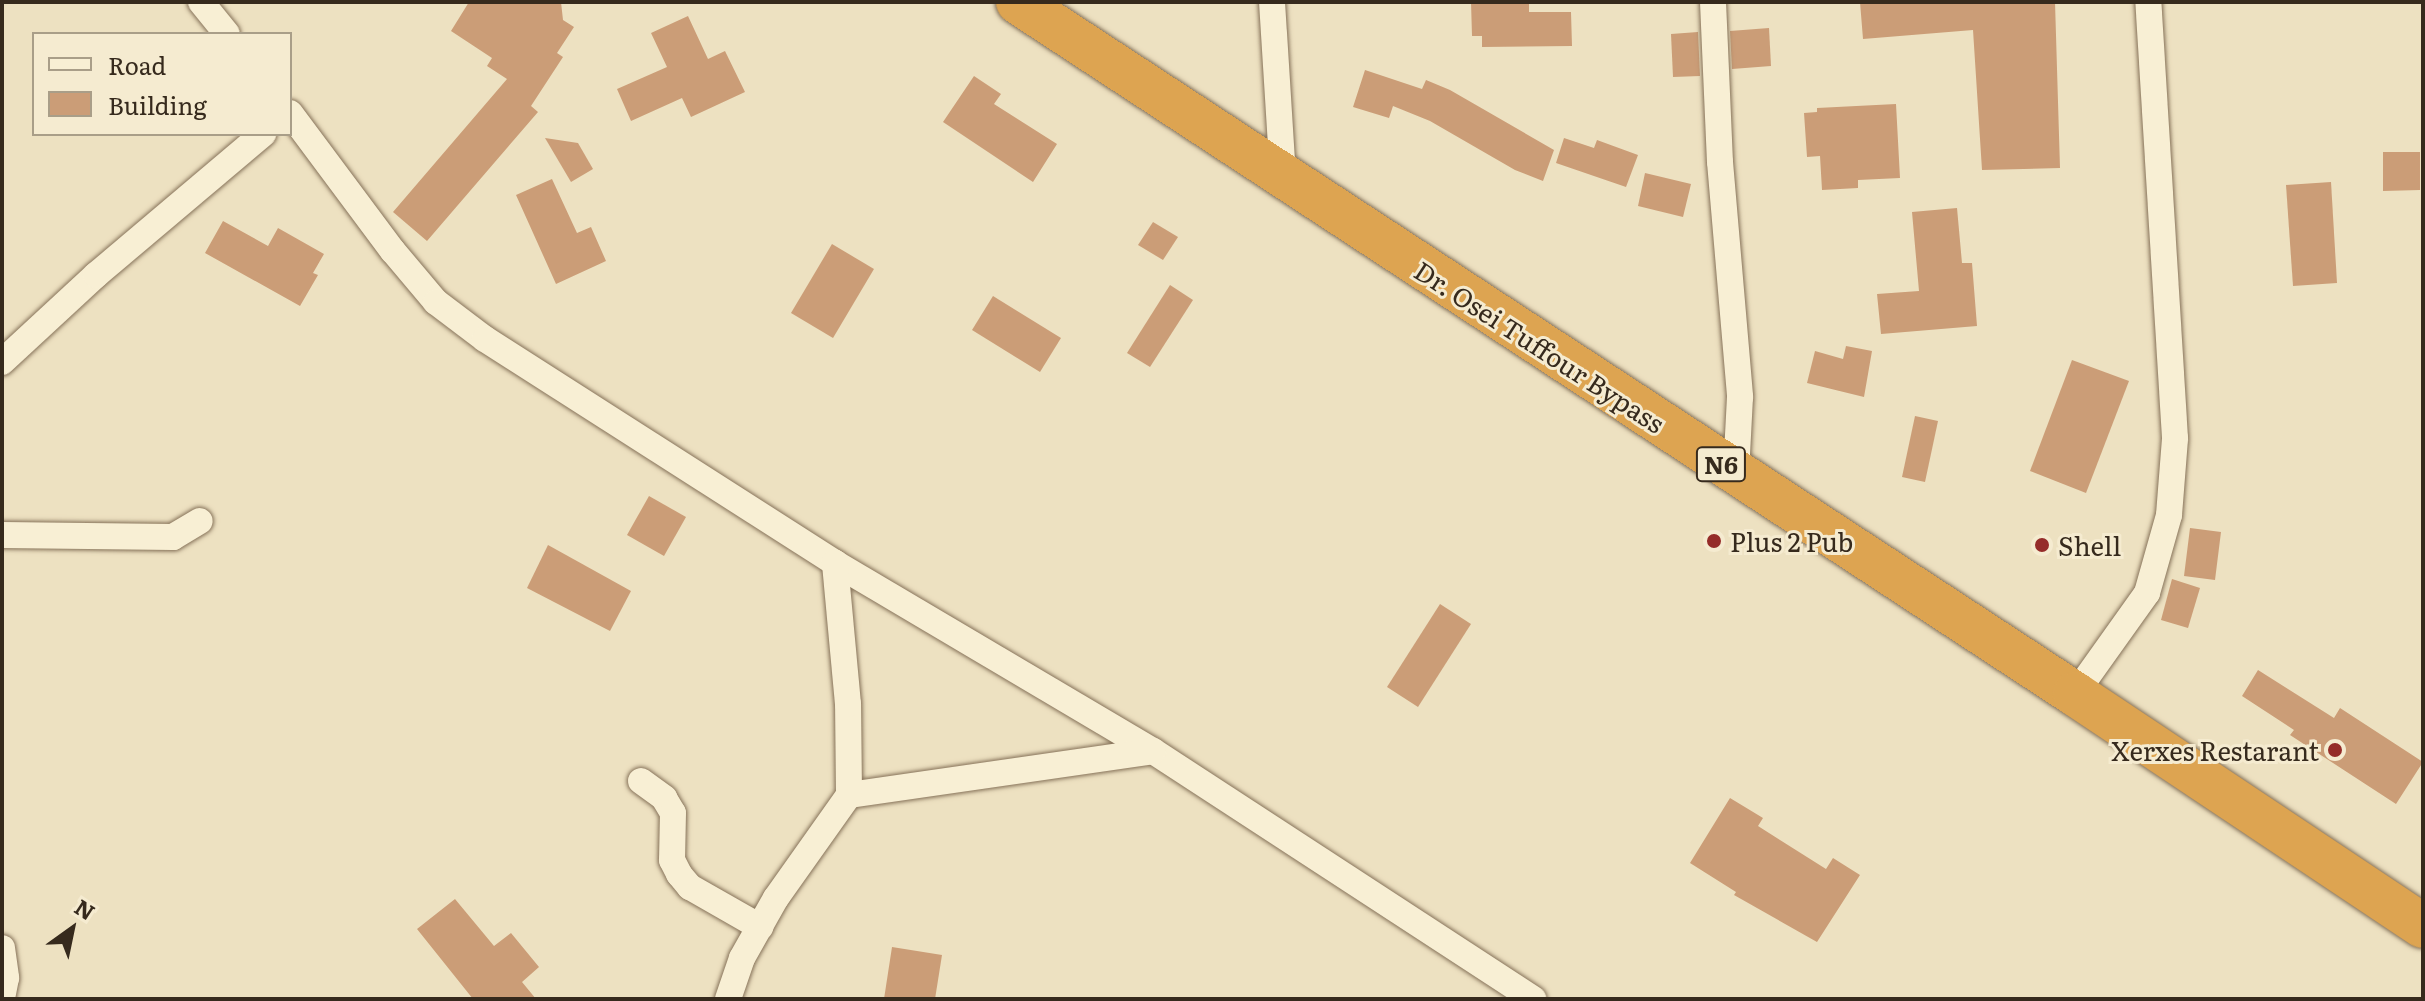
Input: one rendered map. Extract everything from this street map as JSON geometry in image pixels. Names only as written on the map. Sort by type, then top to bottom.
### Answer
[{"type":"highway","name":"Dr. Osei Tuffour Bypass","points":[[1018,2],[2075,694],[2423,926]]},
{"type":"street","points":[[201,2],[225,32]]},
{"type":"street","points":[[1272,2],[1283,178]]},
{"type":"street","points":[[1713,2],[1720,162],[1740,397],[1736,474]]},
{"type":"street","points":[[2075,694],[2147,593],[2169,515],[2175,438],[2148,2]]},
{"type":"street","points":[[292,116],[393,251],[436,302],[485,339],[835,563],[1153,751],[1533,999]]},
{"type":"street","points":[[2,362],[96,275],[261,136]]},
{"type":"street","points":[[2,535],[173,537],[200,521]]},
{"type":"street","points":[[728,999],[742,958],[776,898],[849,795],[848,704],[835,563]]},
{"type":"street","points":[[849,795],[1153,751]]},
{"type":"street","points":[[641,781],[664,798],[673,813],[672,860],[679,874],[690,887],[760,927]]},
{"type":"street","points":[[2,948],[6,978],[2,998]]},
{"type":"building","points":[[469,2],[561,2],[563,20],[574,27],[557,53],[563,57],[531,106],[538,112],[427,241],[393,212],[507,79],[487,66],[492,58],[451,31]]},
{"type":"building","points":[[1471,2],[1529,2],[1529,12],[1571,12],[1572,46],[1482,47],[1482,36],[1472,36]]},
{"type":"building","points":[[1860,2],[2055,2],[2060,168],[1982,170],[1973,30],[1863,39]]},
{"type":"building","points":[[688,16],[708,59],[725,51],[745,92],[691,117],[682,98],[631,121],[617,89],[667,67],[651,33]]},
{"type":"building","points":[[1769,28],[1771,66],[1732,69],[1730,31]]},
{"type":"building","points":[[1698,32],[1700,76],[1673,77],[1671,34]]},
{"type":"building","points":[[1365,70],[1422,89],[1426,80],[1450,90],[1554,150],[1543,181],[1515,170],[1430,121],[1393,106],[1389,118],[1353,107]]},
{"type":"building","points":[[974,76],[1001,94],[994,104],[1057,144],[1033,182],[943,122]]},
{"type":"building","points":[[1896,104],[1900,178],[1858,180],[1858,188],[1822,190],[1820,156],[1807,157],[1804,113],[1817,112],[1817,108]]},
{"type":"building","points":[[545,138],[578,143],[593,169],[571,182]]},
{"type":"building","points":[[1564,138],[1594,148],[1597,140],[1638,155],[1626,187],[1556,163]]},
{"type":"building","points":[[2383,152],[2420,152],[2420,190],[2383,191]]},
{"type":"building","points":[[1645,173],[1691,184],[1683,217],[1638,206]]},
{"type":"building","points":[[552,179],[577,233],[591,227],[606,261],[556,284],[516,195]]},
{"type":"building","points":[[2331,182],[2337,283],[2293,286],[2286,185]]},
{"type":"building","points":[[1957,208],[1962,263],[1972,263],[1977,326],[1881,334],[1877,294],[1919,291],[1912,212]]},
{"type":"building","points":[[223,221],[268,246],[278,228],[324,254],[313,273],[318,275],[300,306],[205,253]]},
{"type":"building","points":[[1153,222],[1178,237],[1163,260],[1138,245]]},
{"type":"building","points":[[832,244],[874,269],[833,338],[791,313]]},
{"type":"building","points":[[1170,285],[1193,300],[1150,367],[1127,353]]},
{"type":"building","points":[[993,296],[1061,338],[1040,372],[972,330]]},
{"type":"building","points":[[1846,346],[1872,351],[1864,397],[1807,383],[1815,351],[1843,359]]},
{"type":"building","points":[[2072,360],[2129,381],[2086,493],[2030,471]]},
{"type":"building","points":[[1915,416],[1938,421],[1925,482],[1902,477]]},
{"type":"building","points":[[649,496],[686,517],[664,556],[627,535]]},
{"type":"building","points":[[2190,528],[2221,532],[2215,580],[2184,576]]},
{"type":"building","points":[[548,545],[631,591],[610,631],[527,588]]},
{"type":"building","points":[[2172,579],[2200,588],[2188,628],[2161,620]]},
{"type":"building","points":[[1440,604],[1471,624],[1418,707],[1387,687]]},
{"type":"building","points":[[2258,670],[2334,718],[2340,708],[2423,762],[2396,804],[2290,735],[2294,730],[2242,696]]},
{"type":"building","points":[[1730,798],[1763,818],[1758,826],[1826,869],[1833,858],[1860,875],[1817,942],[1734,895],[1736,892],[1690,863]]},
{"type":"building","points":[[455,899],[494,946],[511,933],[539,967],[522,982],[536,999],[473,999],[417,929]]},
{"type":"building","points":[[892,947],[942,955],[935,999],[884,999]]},
{"type":"place","name":"Plus 2 Pub","points":[[1714,541]]},
{"type":"place","name":"Shell","points":[[2042,545]]},
{"type":"place","name":"Xerxes Restarant","points":[[2335,750]]}]
